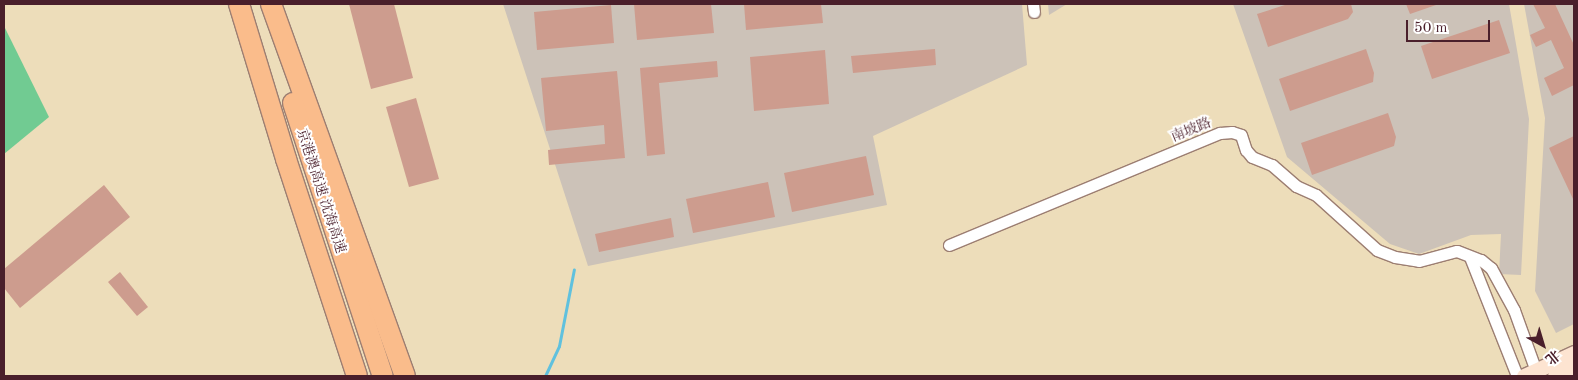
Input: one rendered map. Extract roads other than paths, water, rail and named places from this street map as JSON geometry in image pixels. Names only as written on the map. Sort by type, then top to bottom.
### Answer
[{"type":"highway","name":"京港澳高速 沈海高速","points":[[239,4],[286,159],[357,376]]},
{"type":"highway","name":"京港澳高速 沈海高速","points":[[263,4],[307,149],[383,376]]},
{"type":"highway","points":[[271,4],[405,376]]},
{"type":"street","name":"南坡路","points":[[949,245],[1220,133],[1232,132],[1241,135],[1246,150],[1252,158],[1272,164],[1296,186],[1316,195],[1377,250],[1394,258],[1419,261],[1457,251],[1470,256]]},
{"type":"street","points":[[1470,256],[1482,260],[1491,268],[1514,310],[1533,374],[1574,353]]},
{"type":"street","points":[[1470,256],[1517,376]]},
{"type":"street","points":[[1555,376],[1574,367]]},
{"type":"waterway","points":[[545,376],[559,346],[574,269]]}]
